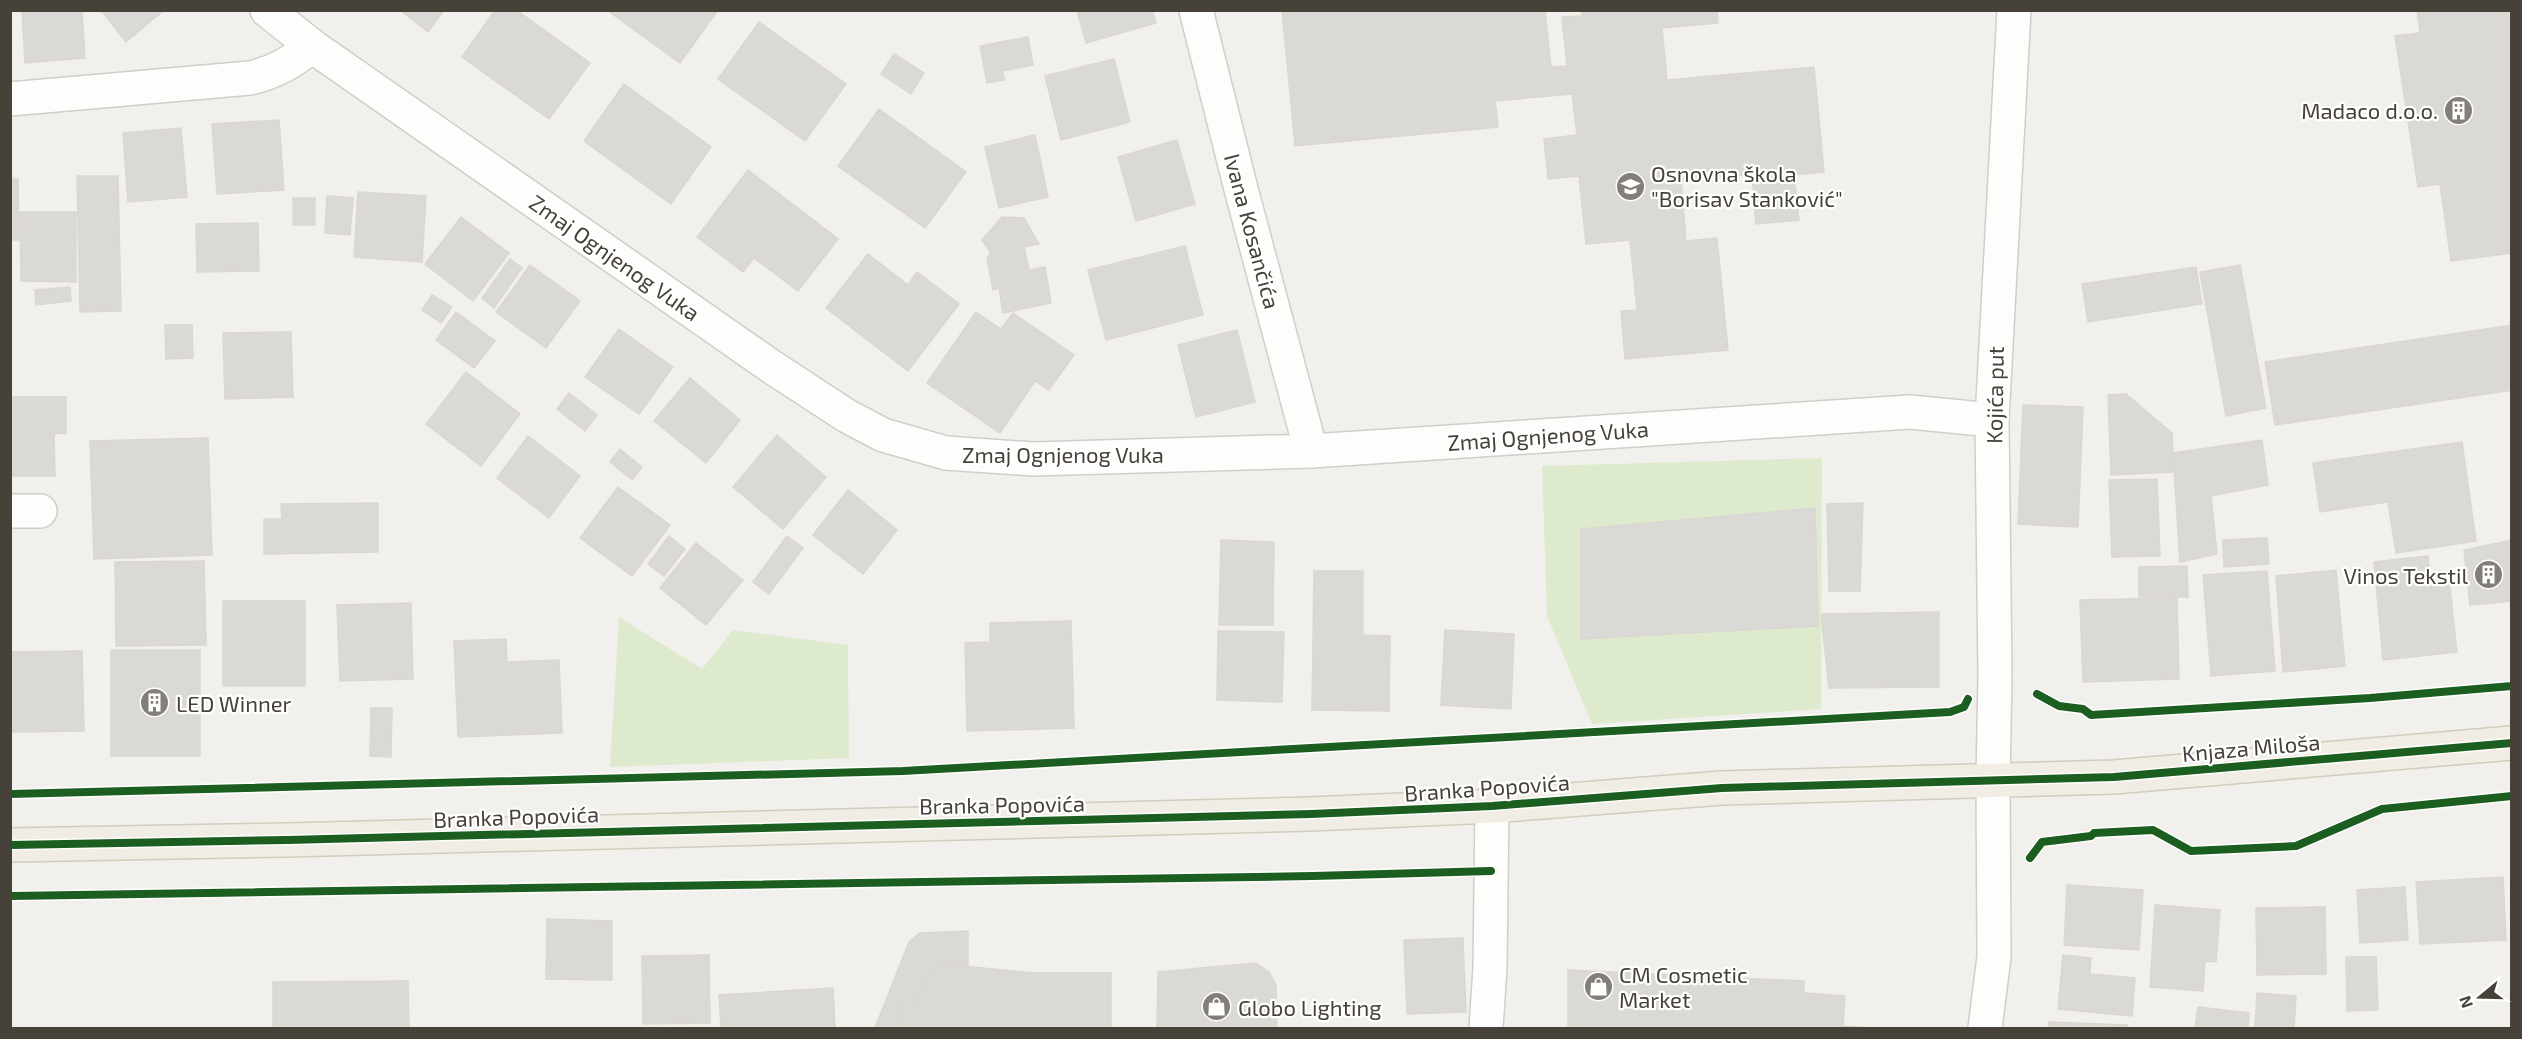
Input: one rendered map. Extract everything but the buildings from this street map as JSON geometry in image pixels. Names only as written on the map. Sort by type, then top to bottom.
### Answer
[{"type":"main road","name":"Knjaza Miloša","points":[[1993,780],[2114,777],[2511,743]]},
{"type":"main road","name":"Branka Popovića","points":[[10,845],[1148,819],[1492,806],[1722,788],[1993,780]]},
{"type":"street","name":"Zmaj Ognjenog Vuka","points":[[267,10],[312,46],[769,365],[847,416],[883,435],[946,453],[1033,459],[1311,451],[1910,412],[1992,420]]},
{"type":"street","name":"Ivana Kosančića","points":[[1196,10],[1311,451]]},
{"type":"street","name":"Kojića put","points":[[1985,1029],[1994,957],[1995,676],[1992,420],[2014,10]]},
{"type":"street","points":[[10,99],[250,78],[270,74],[288,65],[312,46]]},
{"type":"street","name":"Branka Popovića","points":[[1486,1029],[1490,968],[1492,806]]},
{"type":"green space","points":[[1822,458],[1821,709],[1592,724],[1547,616],[1542,466]]},
{"type":"green space","points":[[619,617],[702,669],[733,630],[848,645],[849,758],[610,767]]},
{"type":"cycle path","points":[[2037,694],[2059,706],[2083,709],[2091,715],[2370,698],[2512,686]]},
{"type":"cycle path","points":[[10,794],[903,771],[1950,712],[1964,707],[1968,699]]},
{"type":"cycle path","points":[[10,845],[1311,814],[1492,806],[1722,788],[2114,777],[2512,743]]},
{"type":"cycle path","points":[[2030,858],[2042,842],[2091,836],[2094,833],[2153,830],[2191,851],[2296,846],[2382,809],[2512,796]]},
{"type":"cycle path","points":[[10,896],[1313,876],[1491,871]]},
{"type":"place","name":"Madaco d.o.o.","points":[[2459,110]]},
{"type":"place","name":"Osnovna škola \"Borisav Stanković\"","points":[[1630,186]]},
{"type":"place","name":"Vinos Tekstil","points":[[2489,575]]},
{"type":"place","name":"LED Winner","points":[[155,703]]},
{"type":"place","name":"CM Cosmetic Market","points":[[1598,987]]},
{"type":"place","name":"Globo Lighting","points":[[1217,1007]]}]
